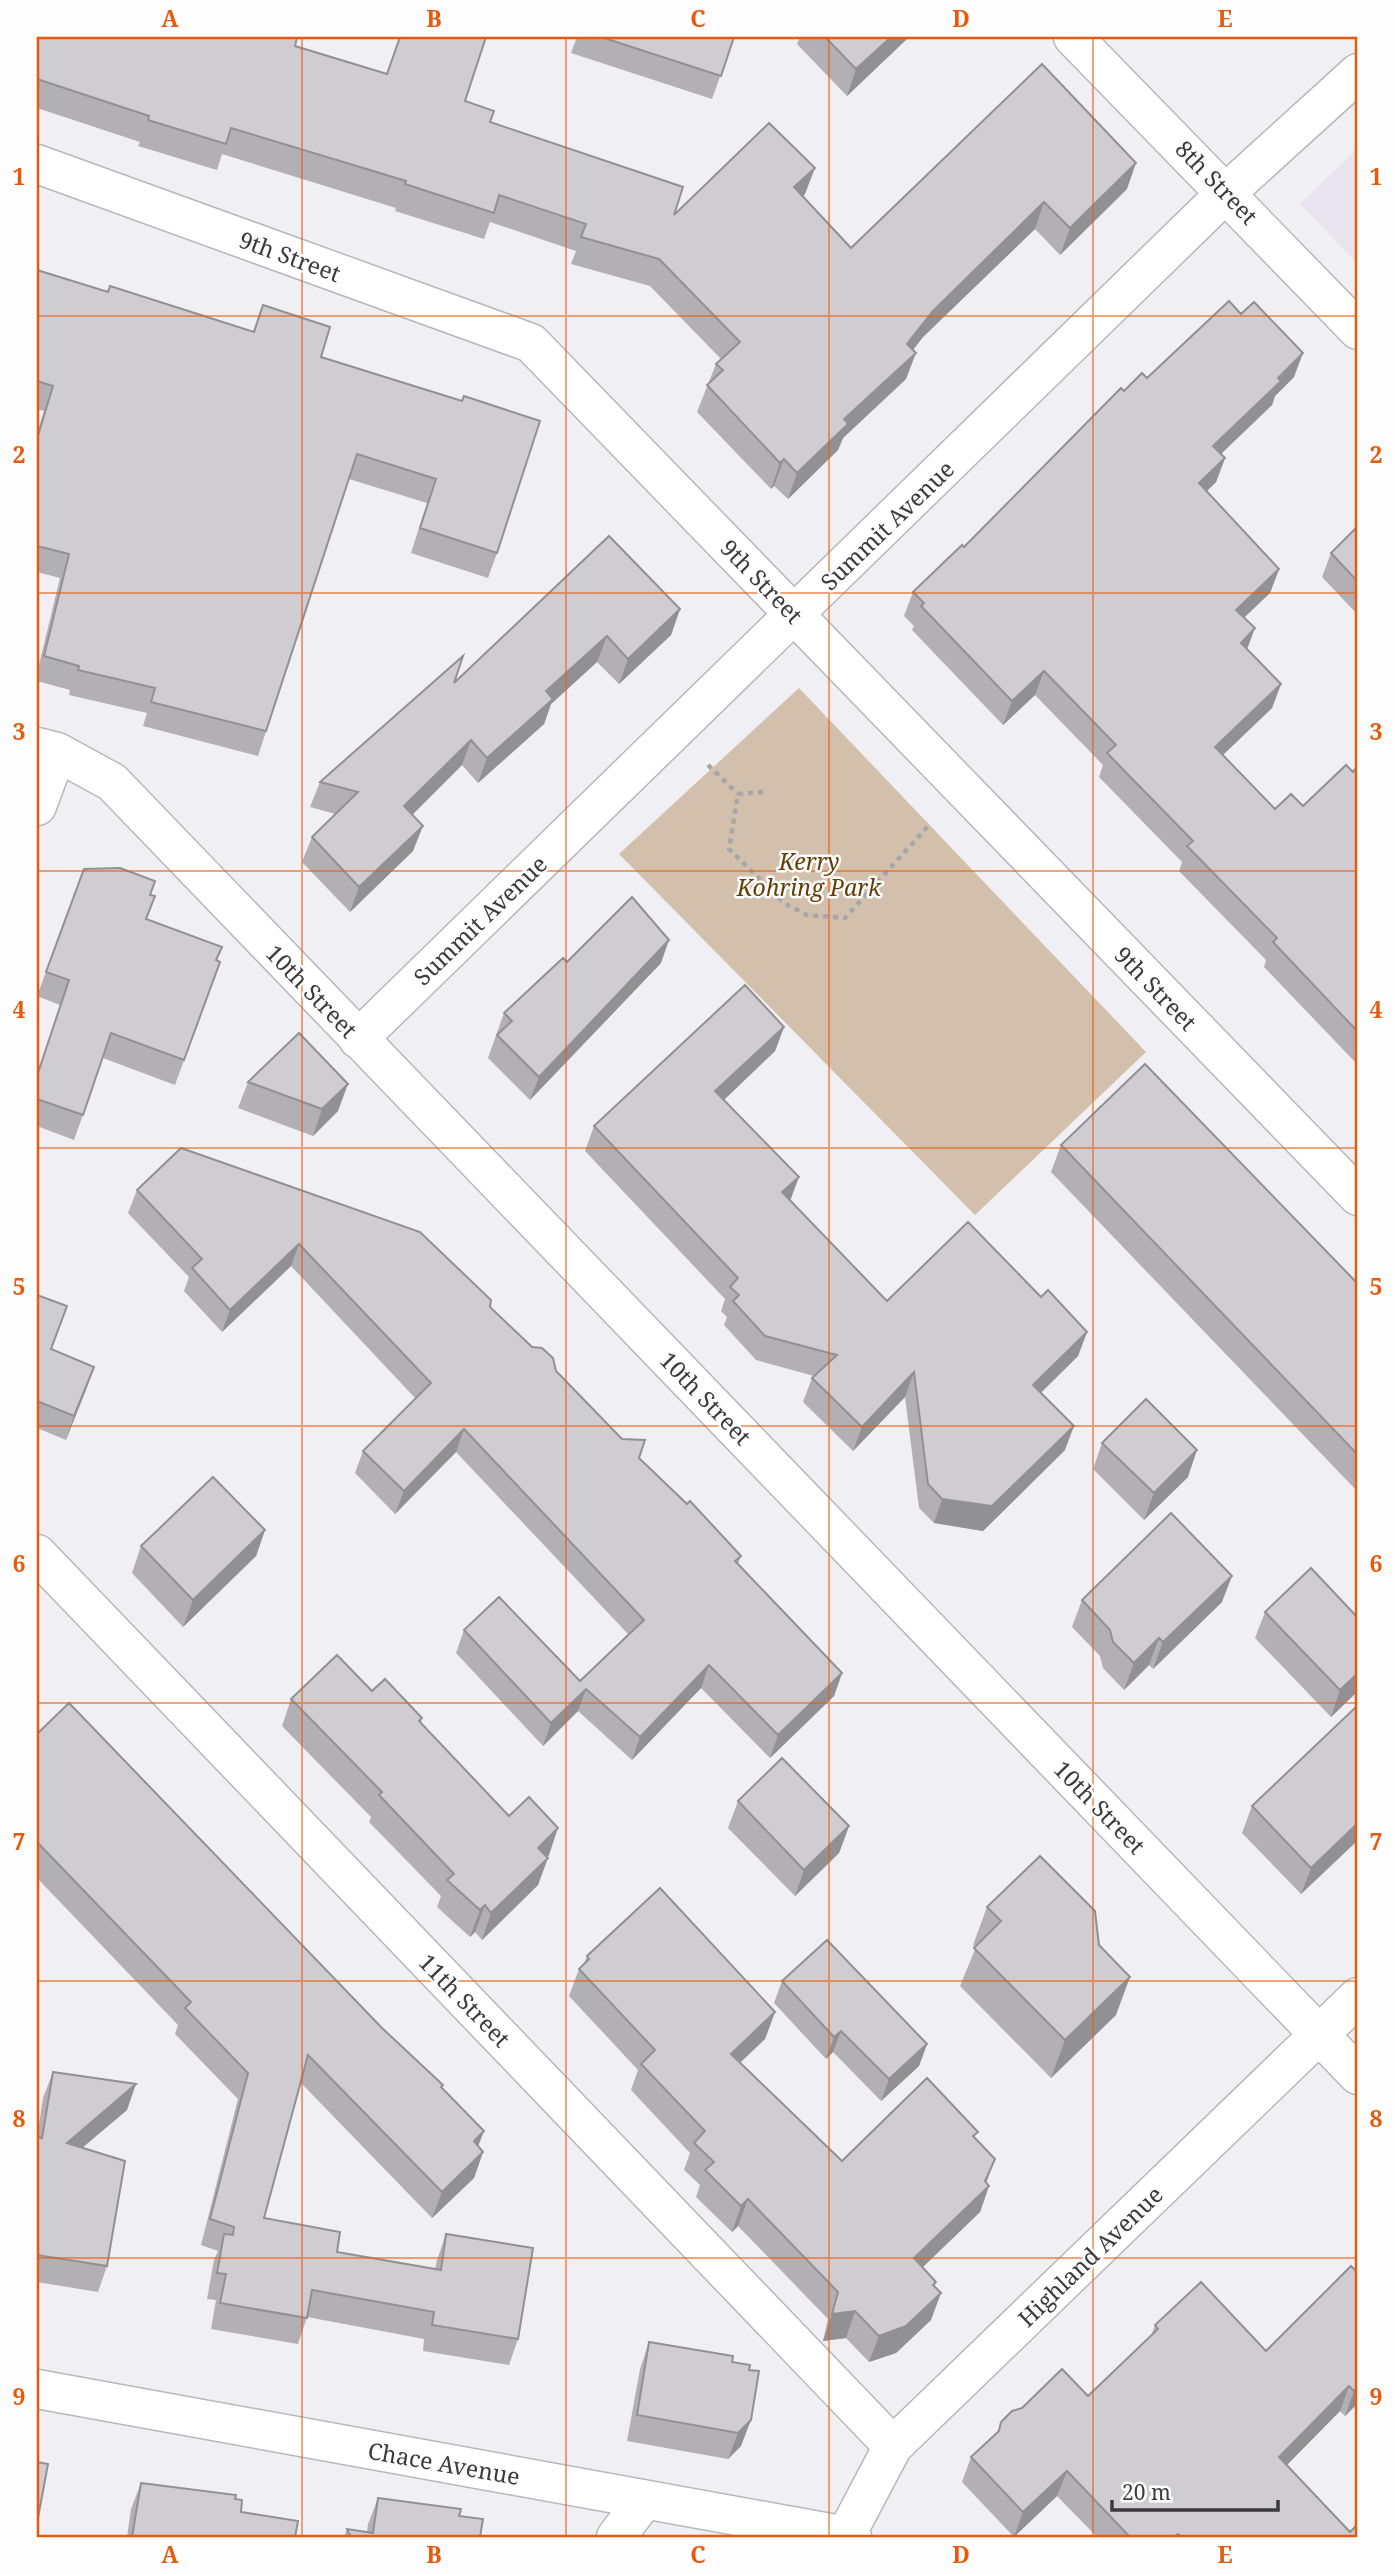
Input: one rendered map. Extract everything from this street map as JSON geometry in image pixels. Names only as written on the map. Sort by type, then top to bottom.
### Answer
[{"type":"street","name":"8th Street","points":[[1073,37],[1227,192],[1358,330]]},
{"type":"street","name":"Summit Avenue","points":[[358,1040],[1227,192],[1358,73]]},
{"type":"street","name":"9th Street","points":[[37,164],[531,343],[1358,1196]]},
{"type":"street","name":"10th Street","points":[[47,750],[112,782],[1358,2075]]},
{"type":"street","points":[[37,806],[47,750]]},
{"type":"street","name":"11th Street","points":[[37,1554],[894,2446]]},
{"type":"street","name":"Highland Avenue","points":[[849,2536],[894,2446],[1358,1997]]},
{"type":"street","name":"Chace Avenue","points":[[37,2389],[849,2536]]},
{"type":"street","points":[[616,2537],[644,2500]]},
{"type":"path","points":[[763,792],[737,794],[729,849],[784,903],[807,915],[845,918],[962,788]]},
{"type":"shaded area","points":[[1358,148],[1358,264],[1300,204]]},
{"type":"green space","name":"Kerry Kohring Park","points":[[799,688],[1146,1052],[975,1215],[619,854]]},
{"type":"building","points":[[37,37],[297,37],[295,46],[387,74],[400,37],[486,37],[465,101],[494,111],[490,122],[683,187],[674,215],[769,123],[815,168],[794,187],[851,248],[1042,64],[1136,163],[1070,228],[1044,202],[933,311],[907,344],[916,353],[844,419],[848,424],[797,473],[784,459],[780,463],[707,385],[723,370],[716,364],[740,342],[659,259],[581,237],[586,224],[499,195],[494,213],[405,184],[406,181],[231,128],[226,144],[148,120],[149,116],[37,79]]},
{"type":"building","points":[[601,37],[734,37],[721,76]]},
{"type":"building","points":[[825,37],[891,37],[856,69]]},
{"type":"building","points":[[37,270],[108,292],[110,286],[254,332],[263,305],[330,327],[321,357],[462,401],[464,396],[540,421],[497,553],[420,528],[436,479],[357,454],[266,731],[151,702],[155,688],[78,670],[79,666],[44,656],[69,554],[37,546],[37,439],[53,386],[37,381]]},
{"type":"building","points":[[1229,301],[1241,314],[1254,302],[1303,353],[1278,378],[1281,381],[1213,446],[1225,458],[1199,483],[1279,569],[1236,610],[1255,628],[1241,643],[1281,684],[1215,747],[1275,809],[1291,794],[1303,806],[1346,765],[1353,772],[1358,766],[1358,1032],[1273,942],[1277,938],[1187,846],[1193,841],[1107,753],[1116,745],[1044,671],[1012,701],[921,606],[924,603],[913,592],[962,545],[964,547],[1121,388],[1124,391],[1142,373],[1147,378]]},
{"type":"building","points":[[1358,526],[1358,582],[1331,553]]},
{"type":"building","points":[[609,536],[680,609],[628,659],[607,636],[546,691],[553,699],[487,758],[471,740],[404,806],[423,826],[359,887],[312,837],[358,792],[320,782],[463,656],[454,683]]},
{"type":"building","points":[[120,868],[155,881],[150,895],[155,896],[146,919],[222,947],[216,960],[220,962],[184,1060],[111,1033],[83,1115],[37,1099],[37,1076],[69,980],[46,972],[84,869]]},
{"type":"building","points":[[632,897],[669,940],[539,1077],[497,1035],[512,1021],[504,1013],[563,958],[567,962]]},
{"type":"building","points":[[745,985],[784,1027],[715,1091],[799,1177],[782,1192],[887,1301],[968,1222],[1041,1297],[1048,1290],[1087,1332],[1033,1385],[1074,1426],[992,1506],[942,1499],[928,1484],[914,1372],[862,1427],[812,1378],[837,1355],[765,1336],[733,1301],[739,1295],[730,1287],[738,1278],[594,1126]]},
{"type":"building","points":[[299,1033],[348,1084],[322,1109],[248,1082]]},
{"type":"building","points":[[1145,1064],[1358,1284],[1358,1455],[1061,1145]]},
{"type":"building","points":[[181,1148],[420,1232],[491,1300],[490,1307],[532,1347],[542,1348],[553,1358],[556,1371],[622,1439],[645,1440],[639,1458],[687,1504],[690,1501],[741,1556],[735,1561],[842,1673],[778,1735],[709,1665],[640,1737],[586,1689],[551,1723],[464,1630],[499,1597],[580,1681],[644,1620],[464,1429],[404,1491],[363,1451],[431,1383],[299,1244],[230,1310],[192,1268],[202,1259],[137,1190]]},
{"type":"building","points":[[37,1295],[67,1306],[51,1349],[94,1367],[74,1416],[37,1401]]},
{"type":"building","points":[[1146,1399],[1197,1450],[1154,1493],[1102,1443]]},
{"type":"building","points":[[213,1477],[265,1530],[193,1600],[141,1546]]},
{"type":"building","points":[[1171,1513],[1232,1576],[1163,1642],[1159,1638],[1134,1663],[1113,1642],[1110,1630],[1082,1600]]},
{"type":"building","points":[[1311,1568],[1358,1618],[1358,1673],[1340,1690],[1265,1612]]},
{"type":"building","points":[[337,1655],[372,1691],[385,1679],[422,1718],[419,1721],[509,1816],[529,1797],[558,1828],[538,1848],[548,1858],[491,1913],[485,1905],[480,1910],[447,1880],[454,1874],[379,1795],[382,1792],[291,1699]]},
{"type":"building","points":[[69,1703],[382,2028],[443,2085],[441,2087],[484,2131],[474,2141],[483,2152],[442,2192],[308,2055],[264,2218],[340,2232],[337,2252],[441,2270],[446,2234],[533,2248],[518,2339],[432,2325],[434,2312],[312,2290],[307,2318],[220,2303],[226,2274],[217,2273],[224,2234],[233,2235],[234,2227],[210,2219],[248,2073],[185,2008],[191,2002],[37,1842],[37,1734]]},
{"type":"building","points":[[1358,1705],[1358,1823],[1311,1868],[1252,1806]]},
{"type":"building","points":[[782,1758],[849,1826],[804,1870],[738,1801]]},
{"type":"building","points":[[1040,1856],[1095,1911],[1099,1945],[1130,1977],[1065,2040],[974,1948],[1001,1921],[987,1907]]},
{"type":"building","points":[[660,1888],[775,2012],[731,2054],[842,2161],[927,2078],[978,2132],[973,2136],[995,2159],[985,2181],[989,2186],[914,2258],[936,2282],[933,2285],[941,2293],[906,2326],[879,2336],[855,2311],[832,2314],[838,2292],[748,2199],[741,2206],[705,2170],[714,2162],[694,2143],[705,2131],[641,2064],[655,2050],[579,1969],[589,1959],[587,1956]]},
{"type":"building","points":[[827,1940],[927,2044],[889,2079],[841,2031],[834,2037],[782,1981]]},
{"type":"building","points":[[53,2072],[136,2084],[67,2143],[125,2161],[107,2266],[37,2255],[37,2137],[42,2138]]},
{"type":"building","points":[[1351,2266],[1358,2273],[1358,2387],[1354,2391],[1349,2386],[1279,2457],[1350,2532],[1358,2524],[1358,2537],[1181,2537],[1178,2534],[1174,2537],[1130,2537],[1067,2471],[1023,2512],[971,2457],[999,2431],[1001,2422],[1012,2411],[1022,2408],[1062,2369],[1088,2396],[1158,2329],[1155,2325],[1201,2282],[1266,2351]]},
{"type":"building","points":[[649,2342],[733,2356],[732,2362],[750,2365],[749,2370],[759,2371],[751,2420],[738,2433],[637,2415]]},
{"type":"building","points":[[37,2462],[48,2464],[37,2523]]},
{"type":"building","points":[[141,2483],[236,2495],[235,2499],[242,2500],[241,2512],[298,2521],[295,2537],[132,2537]]},
{"type":"building","points":[[378,2498],[461,2509],[459,2516],[483,2519],[480,2537],[351,2537],[347,2529],[373,2533]]}]
